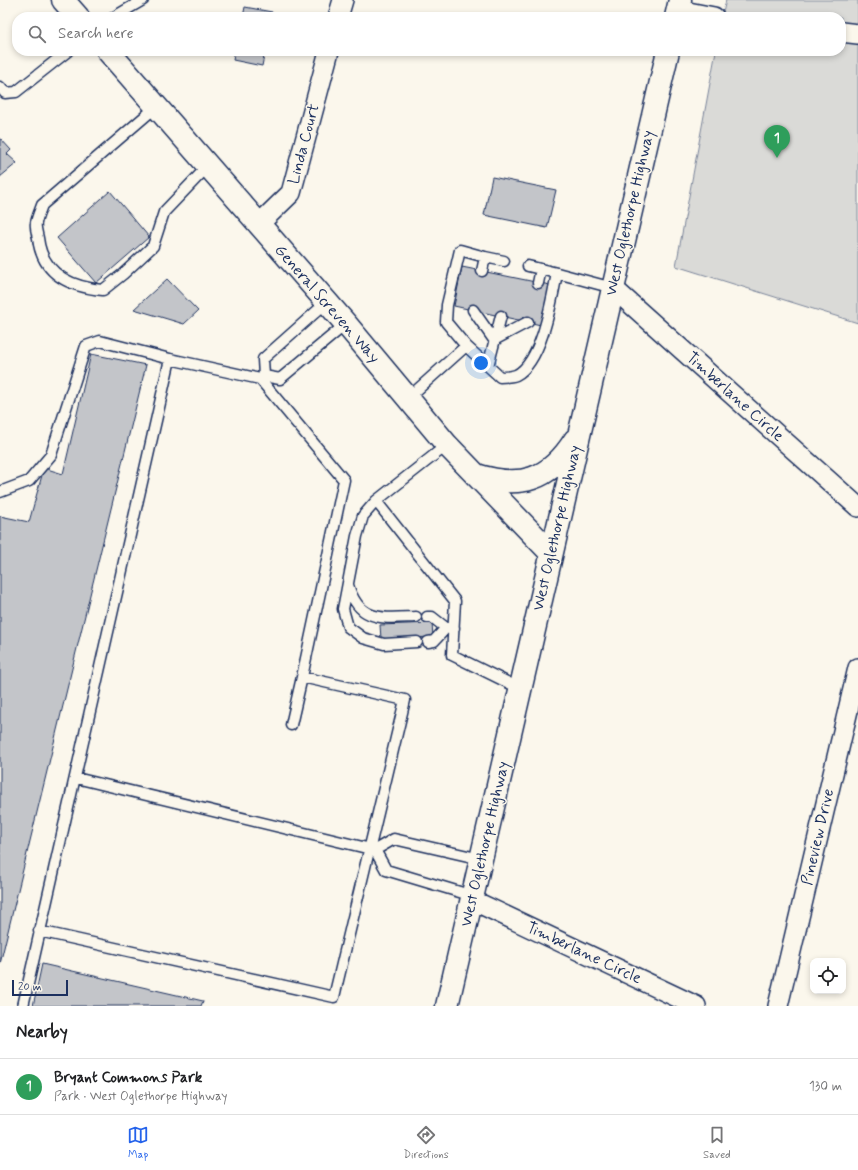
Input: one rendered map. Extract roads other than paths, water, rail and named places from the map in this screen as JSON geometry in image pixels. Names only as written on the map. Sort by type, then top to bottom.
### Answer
[{"type":"main road","points":[[64,0],[74,12]]},
{"type":"main road","name":"General Screven Way","points":[[112,56],[258,225],[346,324],[447,445],[551,553]]},
{"type":"main road","name":"West Oglethorpe Highway","points":[[447,1006],[667,56]]},
{"type":"main road","points":[[476,475],[496,481],[520,481],[535,477],[554,465],[567,453],[579,434]]},
{"type":"street","points":[[339,12],[343,0]]},
{"type":"street","points":[[678,9],[692,12]]},
{"type":"street","points":[[846,33],[858,34]]},
{"type":"street","name":"Linda Court","points":[[258,225],[291,193],[328,56]]},
{"type":"street","name":"Timberlane Circle","points":[[613,288],[858,507]]},
{"type":"street","name":"Pineview Drive","points":[[778,1006],[858,668]]},
{"type":"street","name":"Timberlane Circle","points":[[472,898],[696,1006]]},
{"type":"lane","points":[[123,12],[144,0]]},
{"type":"lane","points":[[0,87],[5,93],[16,92],[62,56]]},
{"type":"lane","points":[[156,107],[42,205],[36,223],[39,252],[48,266],[66,281],[83,288],[103,290],[123,274],[153,246],[164,212],[207,166]]},
{"type":"lane","points":[[504,261],[460,250],[447,305],[446,322],[466,346],[500,377],[515,376],[522,371],[535,352],[546,327],[557,273]]},
{"type":"lane","points":[[482,271],[486,257]]},
{"type":"lane","points":[[528,266],[613,288]]},
{"type":"lane","points":[[538,283],[541,269]]},
{"type":"lane","points":[[291,725],[344,480],[262,378],[263,359],[327,302]]},
{"type":"lane","points":[[474,310],[494,340]]},
{"type":"lane","points":[[488,366],[501,316]]},
{"type":"lane","points":[[494,340],[528,322]]},
{"type":"lane","points":[[0,492],[29,481],[51,455],[86,346],[100,341],[170,360],[262,378],[280,379],[346,324]]},
{"type":"lane","points":[[408,398],[466,346]]},
{"type":"lane","points":[[23,1006],[170,360]]},
{"type":"lane","points":[[417,642],[384,644],[363,638],[348,627],[343,609],[357,536],[364,516],[376,501],[447,445]]},
{"type":"lane","points":[[376,501],[455,601],[450,628],[452,655],[521,689]]},
{"type":"lane","points":[[348,583],[351,596],[361,610],[374,617],[416,617]]},
{"type":"lane","points":[[427,617],[432,617],[450,628]]},
{"type":"lane","points":[[428,642],[434,641],[450,628]]},
{"type":"lane","points":[[39,931],[334,997],[372,849],[405,700],[302,677]]},
{"type":"lane","points":[[76,778],[372,849],[394,839],[482,859]]},
{"type":"lane","points":[[372,849],[386,870],[472,898]]},
{"type":"place","name":"Bryant Commons Park","points":[[777,158]]}]
